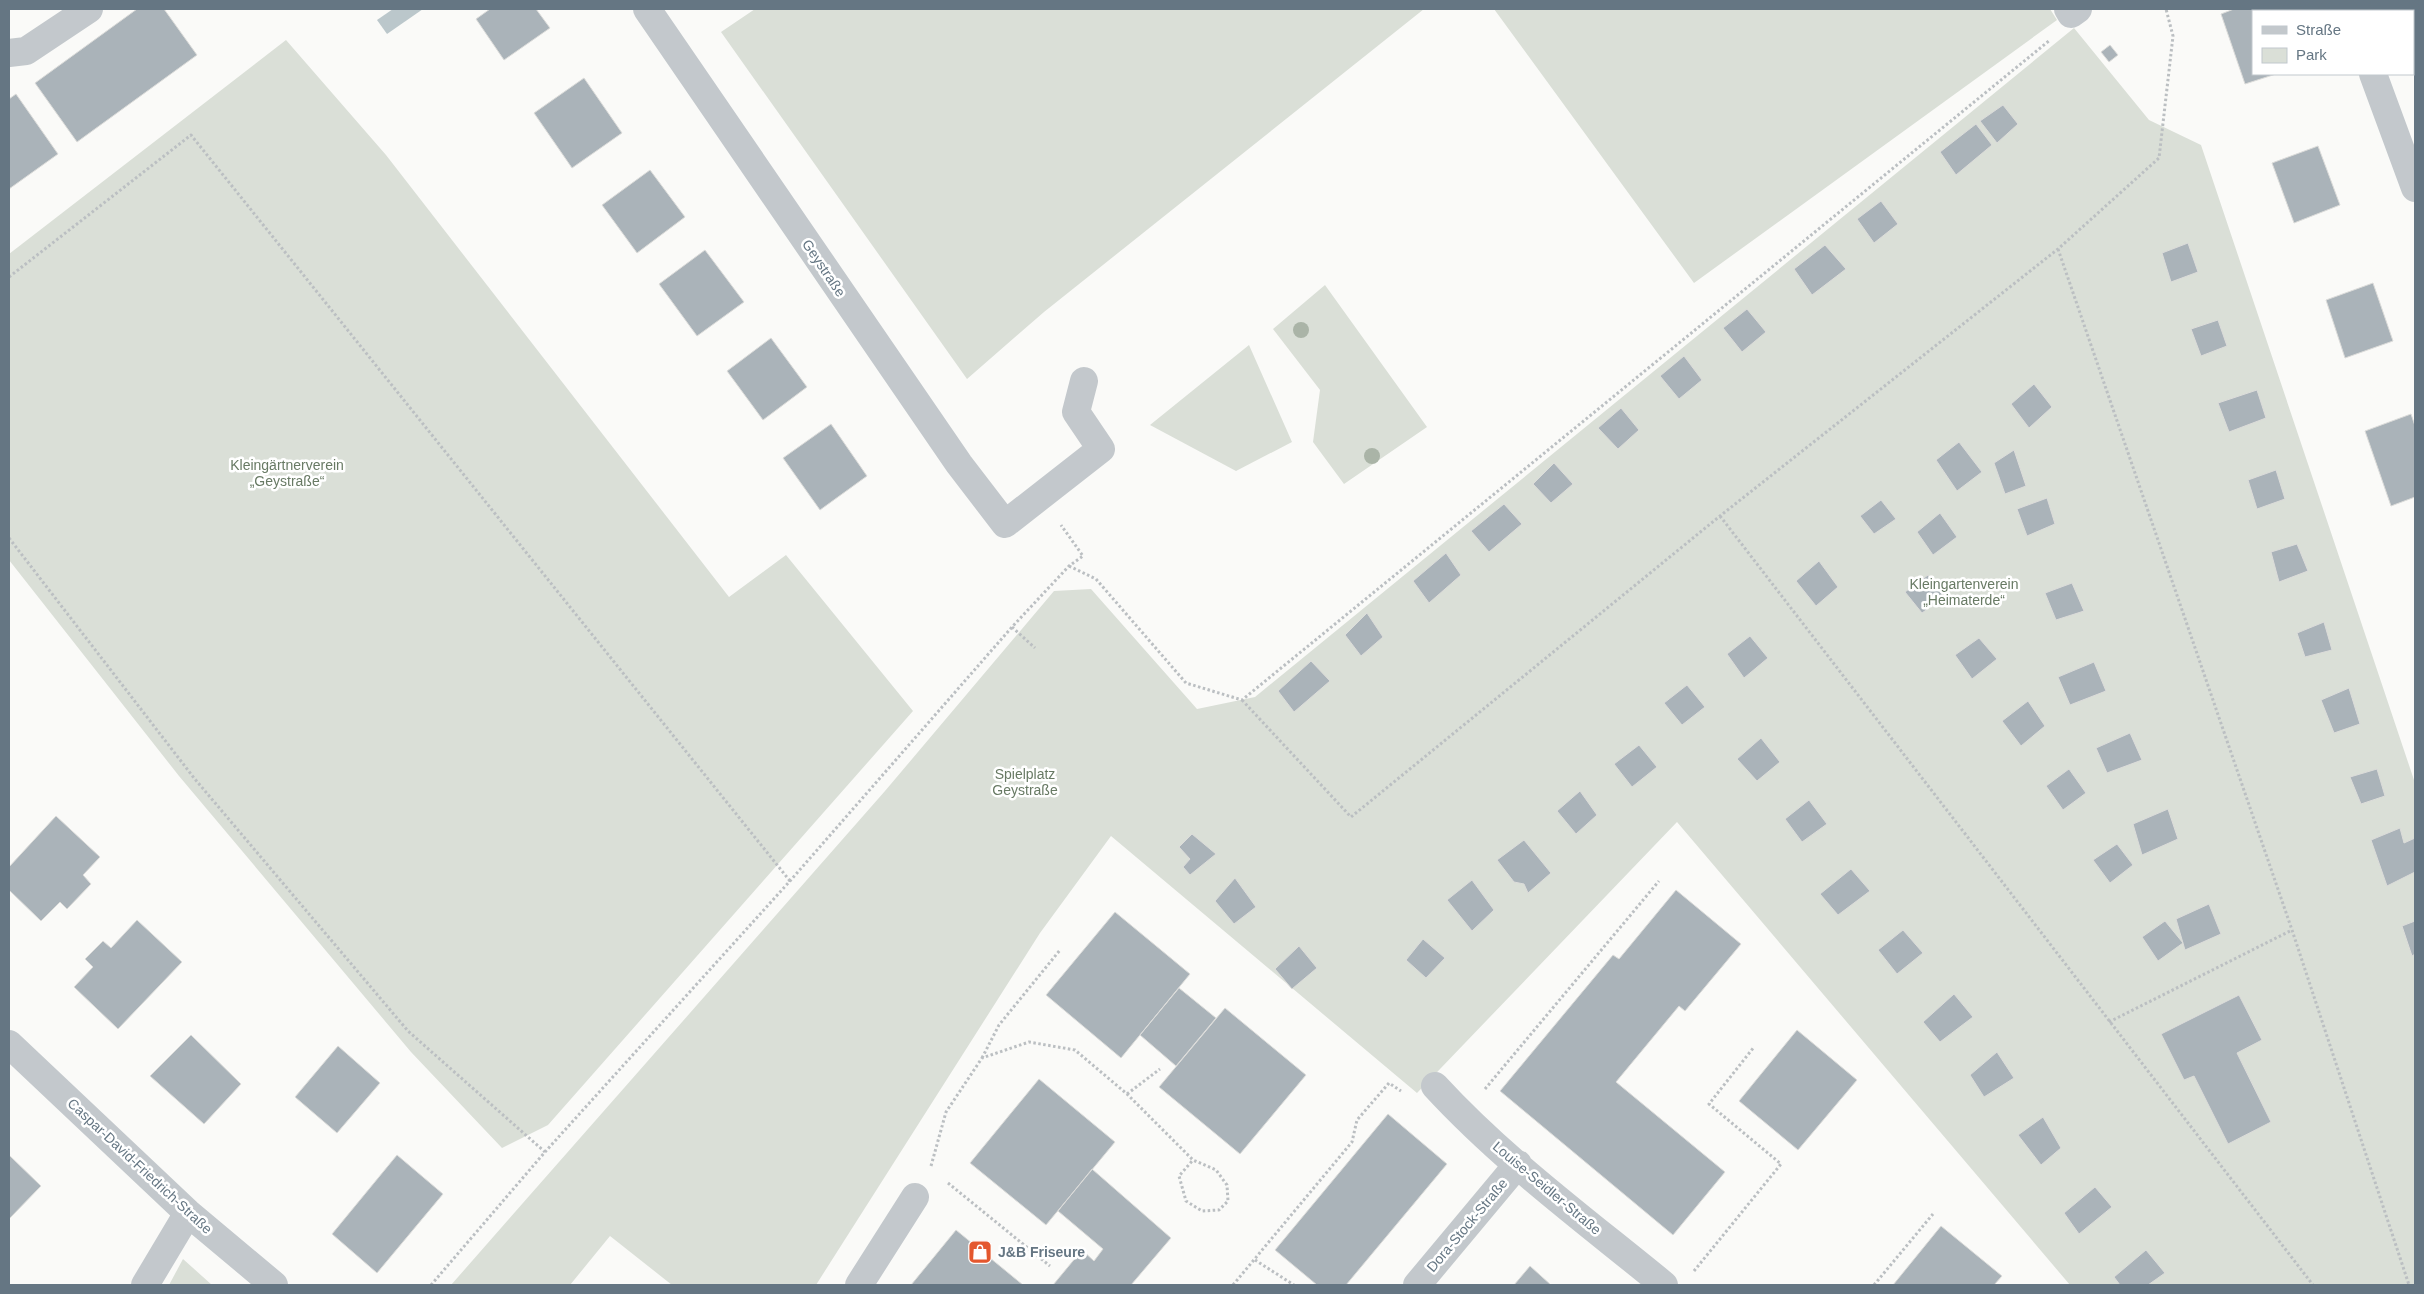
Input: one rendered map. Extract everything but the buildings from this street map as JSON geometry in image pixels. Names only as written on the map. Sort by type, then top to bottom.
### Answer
[{"type":"street","points":[[9,53],[26,51],[90,9]]},
{"type":"street","name":"Geystraße","points":[[647,9],[959,464],[1005,524],[1040,496]]},
{"type":"street","points":[[2373,75],[2415,188]]},
{"type":"street","points":[[1040,496],[1101,449],[1076,412],[1084,382]]},
{"type":"street","name":"Caspar-David-Friedrich-Straße","points":[[9,1044],[188,1213],[274,1285]]},
{"type":"street","name":"Louise-Seidler-Straße","points":[[1435,1086],[1462,1116],[1518,1164],[1676,1281]]},
{"type":"street","name":"Dora-Stock-Straße","points":[[1417,1285],[1518,1164]]},
{"type":"street","points":[[860,1285],[915,1197]]},
{"type":"street","points":[[145,1285],[188,1213]]},
{"type":"path","points":[[1070,566],[1096,579],[1186,683],[1242,700],[1351,817],[1720,516],[2058,250],[2159,158],[2173,36],[2166,9]]},
{"type":"path","points":[[1242,700],[2061,31],[2072,11]]},
{"type":"path","points":[[9,277],[190,135],[790,881]]},
{"type":"path","points":[[2058,250],[2292,930],[2409,1285]]},
{"type":"path","points":[[431,1285],[545,1152],[790,881],[1012,627],[1070,566],[1083,556],[1040,496]]},
{"type":"path","points":[[1720,516],[2313,1285]]},
{"type":"path","points":[[9,538],[194,778],[408,1031],[545,1152]]},
{"type":"path","points":[[1012,627],[1035,648]]},
{"type":"path","points":[[1462,1116],[1659,881]]},
{"type":"path","points":[[2109,1022],[2292,930]]},
{"type":"path","points":[[915,1197],[930,1169],[946,1112],[982,1058],[999,1025],[1060,950]]},
{"type":"path","points":[[982,1058],[1029,1042],[1075,1050],[1127,1094],[1193,1160],[1216,1170],[1227,1185],[1228,1202],[1219,1210],[1202,1211],[1186,1201],[1179,1176],[1193,1160]]},
{"type":"path","points":[[1676,1281],[1781,1164],[1709,1104],[1754,1047]]},
{"type":"path","points":[[1127,1094],[1160,1069]]},
{"type":"path","points":[[1233,1285],[1352,1142],[1357,1120],[1389,1083],[1418,1103],[1435,1086]]},
{"type":"path","points":[[930,1169],[1050,1266]]},
{"type":"path","points":[[1874,1285],[1933,1214]]},
{"type":"path","points":[[1254,1260],[1294,1285]]},
{"type":"green space","points":[[755,9],[1424,9],[1044,312],[967,379],[721,32]]},
{"type":"green space","points":[[1494,9],[2050,9],[2057,20],[1694,283]]},
{"type":"green space","name":"Kleingartenverein „Heimaterde“","points":[[2074,28],[2149,120],[2201,145],[2415,783],[2415,1285],[2070,1285],[1677,822],[1417,1093],[1111,836],[1040,933],[816,1285],[672,1285],[610,1236],[570,1285],[451,1285],[885,791],[1054,591],[1091,589],[1197,709],[1255,697]]},
{"type":"green space","name":"Kleingärtnerverein „Geystraße“","points":[[286,40],[386,155],[729,597],[786,555],[913,711],[548,1125],[502,1148],[411,1052],[179,776],[9,560],[9,254]]},
{"type":"green space","points":[[1325,285],[1427,427],[1344,484],[1313,442],[1320,390],[1273,329]]},
{"type":"green space","points":[[1249,345],[1292,442],[1236,471],[1150,425]]},
{"type":"green space","points":[[183,1259],[212,1285],[169,1285]]},
{"type":"shaded area","points":[[393,9],[423,9],[387,34],[377,20]]},
{"type":"place","name":"J&B Friseure","points":[[980,1252]]},
{"type":"park label","name":"Spielplatz Geystraße","points":[[1025,782]]}]
